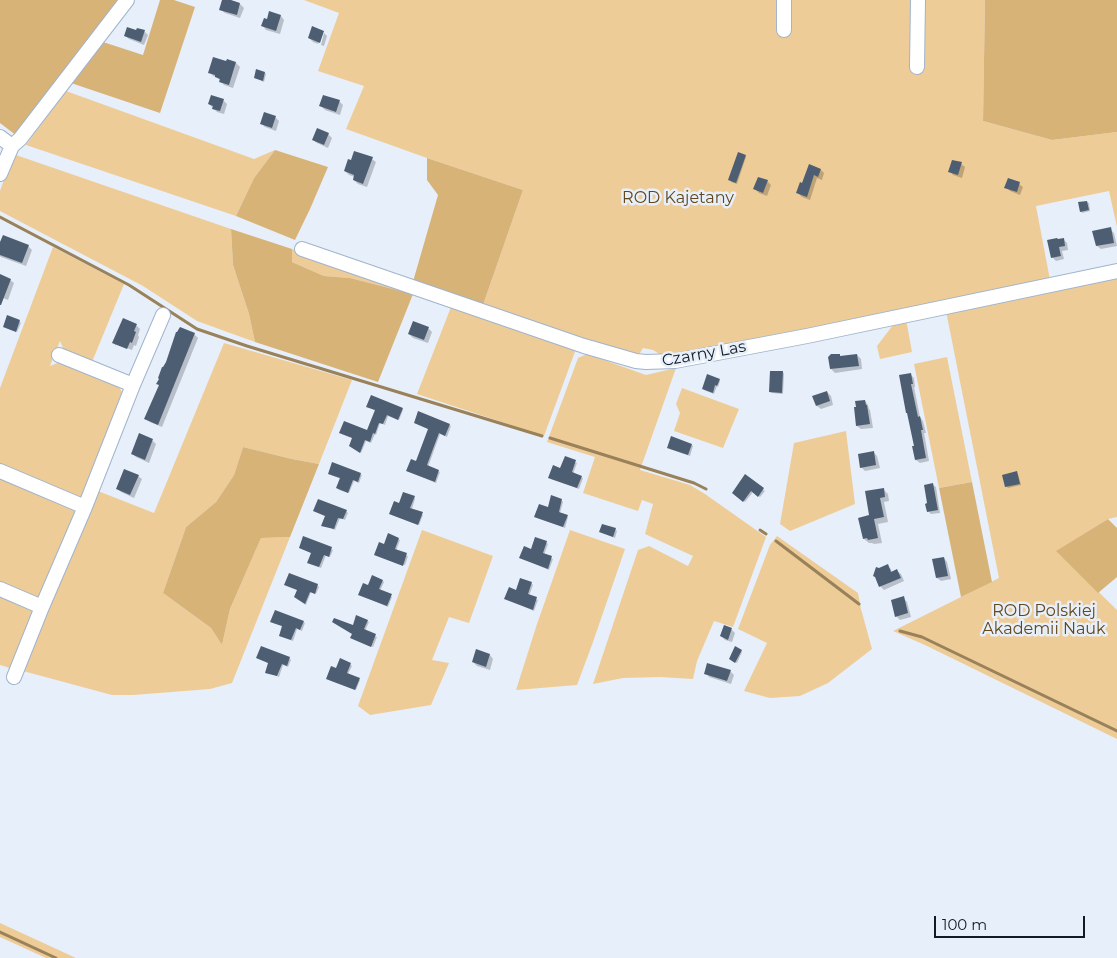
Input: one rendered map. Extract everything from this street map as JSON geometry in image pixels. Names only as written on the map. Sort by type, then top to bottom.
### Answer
[{"type":"street","points":[[0,174],[12,146],[20,139],[127,0]]},
{"type":"street","points":[[784,0],[784,30]]},
{"type":"street","points":[[917,67],[918,0]]},
{"type":"street","points":[[0,137],[12,146]]},
{"type":"street","name":"Czarny Las","points":[[302,249],[584,346],[636,361],[646,362],[676,361],[807,336],[1117,271]]},
{"type":"street","points":[[14,677],[163,315]]},
{"type":"street","points":[[59,355],[133,386]]},
{"type":"street","points":[[0,471],[85,507]]},
{"type":"street","points":[[0,589],[42,607]]},
{"type":"green space","name":"ROD Kajetany","points":[[304,0],[985,0],[983,121],[1052,140],[1117,132],[1117,227],[1109,191],[1036,206],[1050,280],[666,358],[653,350],[643,348],[637,358],[483,305],[523,190],[346,129],[364,86],[318,71],[339,13]]},
{"type":"green space","points":[[66,91],[254,159],[275,150],[254,178],[236,216],[26,145]]},
{"type":"green space","points":[[13,154],[231,229],[233,265],[249,314],[255,342],[197,321],[143,286],[0,211],[0,191]]},
{"type":"green space","points":[[53,247],[124,284],[92,362],[64,350],[60,341],[50,366],[60,362],[119,387],[126,399],[82,498],[76,498],[0,465],[0,388]]},
{"type":"green space","points":[[292,249],[413,294],[350,278],[324,276],[292,262]]},
{"type":"green space","name":"ROD Polskiej Akademii Nauk","points":[[1117,276],[1117,517],[1108,519],[1057,551],[1117,610],[1117,739],[893,631],[999,578],[946,311]]},
{"type":"green space","points":[[451,307],[576,349],[544,436],[417,394]]},
{"type":"green space","points":[[906,319],[912,352],[880,359],[877,346],[896,321]]},
{"type":"green space","points":[[224,343],[352,380],[319,464],[243,447],[234,475],[216,502],[186,527],[163,593],[211,628],[222,645],[230,609],[261,538],[290,537],[232,683],[210,689],[112,695],[23,671],[98,491],[154,513]]},
{"type":"green space","points":[[587,354],[646,375],[676,368],[640,470],[690,485],[766,537],[733,627],[714,621],[697,661],[693,679],[660,677],[623,678],[593,684],[638,550],[649,546],[688,566],[693,556],[645,534],[653,504],[642,500],[638,511],[583,493],[595,457],[547,442],[578,358]]},
{"type":"green space","points":[[947,357],[972,482],[939,488],[914,364]]},
{"type":"green space","points":[[682,388],[739,409],[723,448],[674,431],[680,413],[676,404]]},
{"type":"green space","points":[[846,431],[855,504],[790,531],[780,524],[794,443]]},
{"type":"green space","points":[[0,479],[77,511],[17,657],[10,668],[0,665]]},
{"type":"green space","points":[[422,530],[493,556],[469,623],[449,617],[432,660],[449,663],[431,705],[370,715],[358,706]]},
{"type":"green space","points":[[570,530],[625,549],[577,685],[516,690],[537,624]]},
{"type":"green space","points":[[777,536],[858,593],[872,649],[828,683],[800,696],[770,698],[744,691],[767,643],[738,629],[770,545]]},
{"type":"green space","points":[[0,923],[76,958],[46,958],[0,937]]},
{"type":"shaded area","points":[[0,0],[119,0],[17,136],[0,123]]},
{"type":"shaded area","points":[[160,0],[174,0],[195,7],[160,113],[68,82],[100,41],[143,55]]},
{"type":"shaded area","points":[[985,0],[1117,0],[1117,132],[1052,140],[983,121]]},
{"type":"shaded area","points":[[275,150],[328,167],[295,240],[236,216],[254,178]]},
{"type":"shaded area","points":[[427,158],[523,190],[483,305],[412,285],[438,195],[427,180]]},
{"type":"shaded area","points":[[231,229],[292,249],[292,262],[324,276],[350,278],[413,294],[378,382],[255,342],[249,314],[233,265]]},
{"type":"shaded area","points":[[243,447],[319,464],[290,537],[261,538],[230,609],[222,645],[211,628],[163,593],[186,527],[216,502],[234,475]]},
{"type":"shaded area","points":[[972,482],[992,582],[961,597],[939,488]]},
{"type":"shaded area","points":[[1108,519],[1117,528],[1117,577],[1098,593],[1056,551]]},
{"type":"building","points":[[222,0],[240,3],[237,15],[219,10]]},
{"type":"building","points":[[269,11],[281,15],[276,31],[261,26],[264,18],[267,19]]},
{"type":"building","points":[[312,26],[324,31],[320,43],[308,38]]},
{"type":"building","points":[[127,27],[145,30],[141,42],[124,36]]},
{"type":"building","points":[[213,57],[236,62],[229,85],[219,82],[220,79],[208,73]]},
{"type":"building","points":[[256,69],[265,72],[263,81],[254,78]]},
{"type":"building","points":[[211,95],[224,99],[220,111],[212,109],[213,106],[208,104]]},
{"type":"building","points":[[323,95],[340,100],[336,112],[319,106]]},
{"type":"building","points":[[264,112],[276,116],[272,128],[260,124]]},
{"type":"building","points":[[317,128],[329,133],[324,145],[312,140]]},
{"type":"building","points":[[354,151],[373,157],[363,184],[353,180],[354,175],[344,171],[348,159],[351,160]]},
{"type":"building","points":[[738,152],[746,155],[736,183],[728,180]]},
{"type":"building","points":[[952,160],[962,162],[958,175],[948,172]]},
{"type":"building","points":[[809,164],[821,169],[818,177],[814,175],[807,197],[796,193]]},
{"type":"building","points":[[758,177],[768,180],[763,193],[753,189]]},
{"type":"building","points":[[1008,178],[1020,182],[1017,192],[1004,188]]},
{"type":"building","points":[[1087,201],[1089,210],[1080,212],[1078,202]]},
{"type":"building","points":[[1111,227],[1114,243],[1096,246],[1092,231]]},
{"type":"building","points":[[3,235],[29,245],[22,263],[0,255],[0,242]]},
{"type":"building","points":[[1064,238],[1065,246],[1059,247],[1061,256],[1051,258],[1047,240]]},
{"type":"building","points":[[0,274],[11,279],[1,305],[0,305]]},
{"type":"building","points":[[7,315],[20,320],[16,332],[3,327]]},
{"type":"building","points":[[123,318],[137,324],[132,343],[130,342],[127,349],[112,343]]},
{"type":"building","points":[[413,321],[429,327],[424,340],[408,334]]},
{"type":"building","points":[[180,327],[195,333],[158,425],[144,419],[159,385],[156,384],[162,367],[166,362],[176,332]]},
{"type":"building","points":[[831,354],[840,354],[840,356],[857,354],[859,366],[830,369],[828,357]]},
{"type":"building","points":[[770,371],[783,371],[782,393],[769,392]]},
{"type":"building","points":[[911,373],[913,384],[911,384],[918,417],[920,416],[923,430],[921,430],[926,458],[915,460],[912,446],[914,446],[899,375]]},
{"type":"building","points":[[707,374],[720,379],[717,386],[715,385],[713,393],[702,389]]},
{"type":"building","points":[[827,391],[830,401],[816,406],[812,396]]},
{"type":"building","points":[[371,395],[403,408],[398,420],[387,415],[383,424],[379,423],[370,442],[365,440],[360,453],[349,446],[352,438],[339,433],[344,421],[367,430],[375,410],[366,407]]},
{"type":"building","points":[[865,400],[870,424],[856,426],[855,401]]},
{"type":"building","points":[[418,411],[450,424],[445,436],[439,433],[427,465],[439,470],[435,482],[406,471],[411,459],[416,461],[428,429],[414,423]]},
{"type":"building","points":[[139,433],[153,439],[145,460],[131,454]]},
{"type":"building","points":[[671,436],[692,444],[688,455],[667,448]]},
{"type":"building","points":[[874,451],[876,465],[860,468],[858,454]]},
{"type":"building","points":[[565,456],[576,460],[572,472],[582,476],[577,488],[548,478],[553,465],[560,468]]},
{"type":"building","points":[[332,462],[361,473],[358,482],[353,480],[348,493],[336,488],[340,478],[328,474]]},
{"type":"building","points":[[124,469],[139,475],[130,495],[116,489]]},
{"type":"building","points":[[1017,471],[1020,484],[1005,487],[1002,475]]},
{"type":"building","points":[[745,474],[764,488],[758,497],[751,491],[743,502],[732,493]]},
{"type":"building","points":[[933,483],[938,510],[927,512],[924,485]]},
{"type":"building","points":[[884,488],[885,497],[880,498],[884,517],[874,519],[878,538],[863,539],[858,518],[869,515],[865,491]]},
{"type":"building","points":[[403,492],[415,496],[410,508],[423,512],[418,525],[389,514],[394,501],[399,503]]},
{"type":"building","points":[[551,495],[562,499],[559,512],[568,515],[563,527],[534,517],[539,504],[548,507]]},
{"type":"building","points":[[318,499],[347,510],[343,519],[338,518],[334,529],[321,526],[325,516],[313,511]]},
{"type":"building","points":[[602,524],[616,528],[613,537],[599,532]]},
{"type":"building","points":[[388,533],[399,538],[395,549],[407,553],[403,566],[374,555],[379,542],[384,544]]},
{"type":"building","points":[[303,536],[332,547],[329,557],[324,555],[319,567],[307,563],[311,553],[299,548]]},
{"type":"building","points":[[535,537],[547,541],[543,553],[552,556],[548,569],[519,558],[524,546],[531,549]]},
{"type":"building","points":[[944,557],[948,576],[936,578],[932,559]]},
{"type":"building","points":[[888,564],[891,572],[897,569],[901,578],[879,587],[873,576],[876,567],[879,568]]},
{"type":"building","points":[[289,573],[318,584],[315,594],[310,592],[305,604],[294,597],[297,590],[284,585]]},
{"type":"building","points":[[372,575],[383,580],[379,589],[392,594],[387,606],[358,595],[363,583],[368,585]]},
{"type":"building","points":[[520,578],[532,582],[528,594],[537,597],[533,610],[504,599],[509,587],[516,590]]},
{"type":"building","points":[[904,596],[908,613],[895,617],[891,600]]},
{"type":"building","points":[[275,610],[304,621],[300,630],[296,628],[291,640],[279,636],[282,626],[270,622]]},
{"type":"building","points":[[356,615],[368,620],[364,629],[376,634],[371,647],[350,638],[352,634],[332,622],[334,618],[353,625]]},
{"type":"building","points":[[724,625],[732,628],[728,640],[720,636]]},
{"type":"building","points":[[261,646],[290,657],[287,666],[282,664],[277,676],[265,673],[268,663],[256,658]]},
{"type":"building","points":[[735,646],[742,650],[735,663],[729,659]]},
{"type":"building","points":[[476,649],[490,654],[486,667],[472,662]]},
{"type":"building","points":[[340,658],[351,663],[347,673],[360,678],[355,690],[326,679],[331,666],[336,668]]},
{"type":"building","points":[[707,663],[731,670],[727,681],[704,674]]},
{"type":"waterway","points":[[0,217],[129,285],[197,329],[542,436]]},
{"type":"waterway","points":[[550,438],[694,483],[706,489]]},
{"type":"waterway","points":[[760,530],[766,534]]},
{"type":"waterway","points":[[776,541],[859,604]]},
{"type":"waterway","points":[[900,631],[922,637],[1117,731]]},
{"type":"waterway","points":[[0,932],[56,958]]}]
